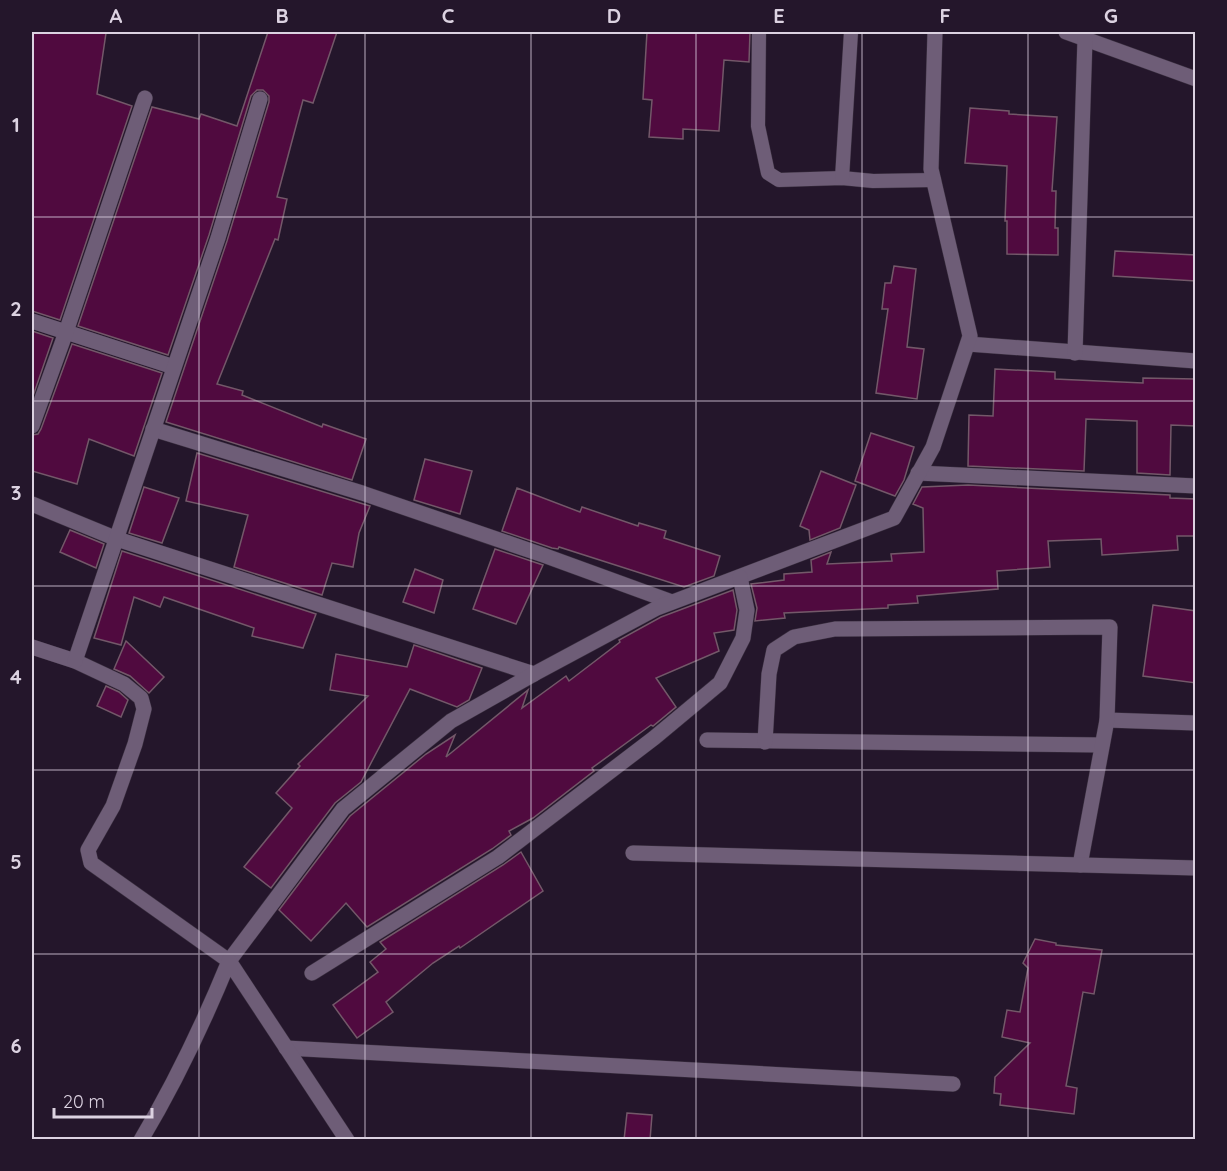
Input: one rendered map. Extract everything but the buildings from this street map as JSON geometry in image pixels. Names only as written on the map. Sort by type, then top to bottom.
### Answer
[{"type":"street","points":[[141,1140],[157,1113],[211,1004],[229,961],[343,808],[451,721],[657,608],[894,518],[933,447],[970,336],[931,169],[935,32]]},
{"type":"street","points":[[1066,32],[1196,78]]},
{"type":"street","points":[[1075,353],[1085,39]]},
{"type":"street","points":[[32,426],[66,332],[144,98]]},
{"type":"street","points":[[75,661],[225,216],[260,99]]},
{"type":"street","points":[[32,321],[174,367]]},
{"type":"street","points":[[968,344],[1196,361]]},
{"type":"street","points":[[153,429],[362,493],[672,602]]},
{"type":"street","points":[[918,473],[1196,486]]},
{"type":"street","points":[[32,504],[117,539],[534,674]]},
{"type":"street","points":[[312,973],[498,857],[654,738],[720,683],[743,638],[747,610],[741,577]]},
{"type":"street","points":[[765,742],[769,675],[774,650],[794,637],[835,629],[1110,627],[1107,720],[1080,865]]},
{"type":"street","points":[[32,647],[75,661],[124,684],[141,698],[144,709],[135,744],[113,806],[88,850],[92,863],[229,961],[347,1140]]},
{"type":"street","points":[[1107,720],[1196,723]]},
{"type":"street","points":[[707,740],[1102,745]]},
{"type":"street","points":[[633,853],[1196,868]]},
{"type":"street","points":[[286,1048],[954,1084]]},
{"type":"lane","points":[[759,32],[758,126],[768,173],[779,180],[842,178],[873,181],[934,180]]},
{"type":"lane","points":[[842,178],[851,32]]}]
